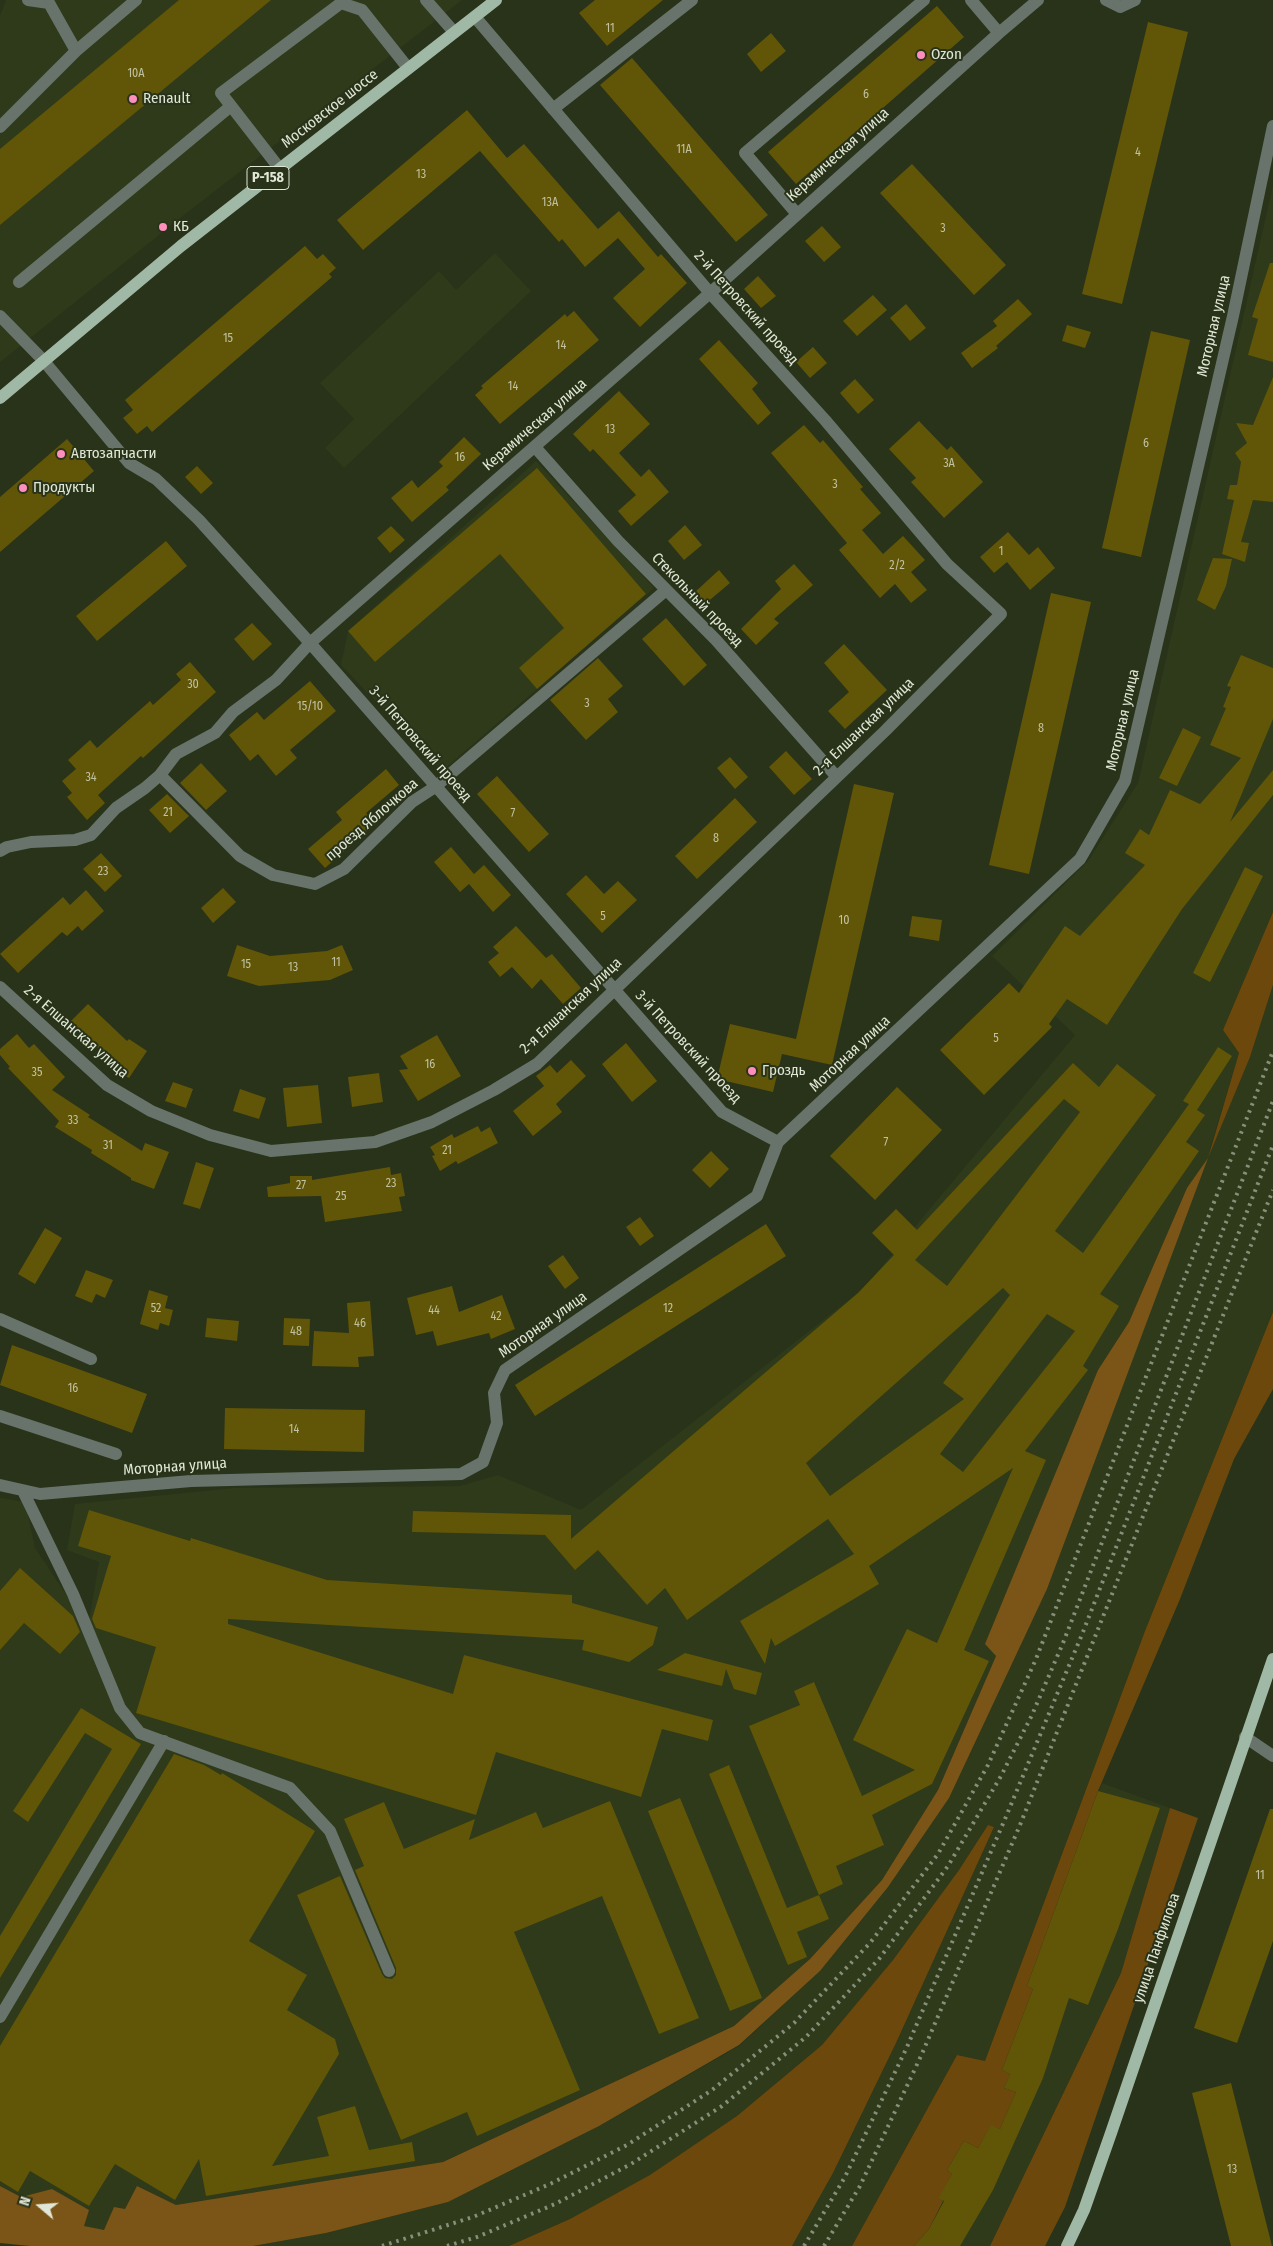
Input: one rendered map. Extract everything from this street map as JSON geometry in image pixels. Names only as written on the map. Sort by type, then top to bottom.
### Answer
[{"type":"main road","name":"Московское шоссе","points":[[0,398],[44,360],[280,169],[496,0]]},
{"type":"main road","name":"улица Панфилова","points":[[1067,2246],[1084,2210],[1273,1660]]},
{"type":"street","points":[[28,0],[49,4],[76,51]]},
{"type":"street","points":[[0,127],[76,51],[136,0]]},
{"type":"street","points":[[426,0],[454,32]]},
{"type":"street","points":[[553,108],[692,0]]},
{"type":"street","points":[[797,214],[745,153],[924,0]]},
{"type":"street","points":[[971,0],[999,33]]},
{"type":"street","name":"Керамическая улица","points":[[0,851],[7,847],[31,842],[67,841],[91,835],[116,808],[160,775],[176,754],[215,734],[233,712],[276,680],[310,643],[710,293],[1038,0]]},
{"type":"street","points":[[1106,0],[1120,7],[1134,0]]},
{"type":"street","points":[[280,169],[220,93],[341,2],[362,10],[408,68]]},
{"type":"street","name":"2-й Петровский проезд","points":[[475,17],[710,293],[825,420],[947,564],[1001,614]]},
{"type":"street","points":[[19,282],[231,106]]},
{"type":"street","name":"Моторная улица","points":[[0,1485],[40,1494],[191,1481],[461,1474],[484,1462],[492,1444],[497,1423],[494,1394],[505,1370],[757,1196],[778,1142],[1080,859],[1125,781],[1233,316],[1273,126]]},
{"type":"street","name":"3-й Петровский проезд","points":[[0,316],[44,360],[129,463],[156,479],[199,520],[310,643],[722,1112],[778,1142]]},
{"type":"street","name":"Стекольный проезд","points":[[535,447],[618,541],[665,591],[716,640],[836,776]]},
{"type":"street","name":"проезд Яблочкова","points":[[160,775],[240,856],[273,875],[315,884],[344,869],[412,802],[435,787],[665,591]]},
{"type":"street","name":"2-я Елшанская улица","points":[[0,987],[107,1085],[152,1111],[210,1135],[271,1151],[375,1142],[432,1122],[494,1090],[537,1064],[885,731],[1001,614]]},
{"type":"street","points":[[0,1319],[91,1359]]},
{"type":"street","points":[[0,1416],[116,1454]]},
{"type":"street","points":[[23,1491],[73,1594],[120,1708],[140,1733],[290,1788],[330,1831],[389,1971]]},
{"type":"street","points":[[1245,1738],[1273,1756]]},
{"type":"street","points":[[0,2017],[164,1741]]},
{"type":"shaded area","points":[[6,0],[462,0],[180,218],[0,362],[0,16]]},
{"type":"shaded area","points":[[1273,185],[1273,912],[1223,1030],[1239,1053],[1209,1152],[1250,1057],[1273,985],[1273,1312],[1145,1631],[985,2061],[957,2055],[852,2246],[792,2246],[833,2173],[896,2043],[994,1827],[988,1825],[959,1870],[893,1960],[822,2045],[737,2116],[650,2176],[570,2219],[509,2246],[253,2246],[326,2233],[448,2202],[599,2126],[739,2046],[820,1971],[888,1887],[949,1798],[1047,1589],[1122,1385],[1187,1188],[1129,1322],[1098,1370],[986,1644],[996,1656],[938,1790],[882,1880],[810,1959],[734,2026],[443,2162],[176,2205],[137,2186],[125,2209],[114,2208],[104,2231],[84,2226],[53,2189],[21,2197],[0,2186],[0,1498],[25,1502],[35,1548],[88,1627],[99,1562],[67,1550],[75,1504],[234,1488],[460,1486],[498,1475],[581,1510],[864,1288],[1075,1035],[992,956],[1088,861],[1138,783]]},
{"type":"shaded area","points":[[495,253],[531,291],[344,468],[325,448],[354,419],[320,383],[439,271],[456,290]]},
{"type":"shaded area","points":[[536,461],[654,588],[442,771],[341,665],[348,631]]},
{"type":"shaded area","points":[[1273,912],[1273,985],[1250,1057],[1208,1158],[1239,1053],[1223,1030]]},
{"type":"shaded area","points":[[1208,1158],[1047,1589],[949,1798],[888,1887],[820,1971],[739,2045],[599,2126],[448,2202],[326,2233],[253,2246],[30,2246],[0,2243],[0,2186],[21,2197],[52,2189],[89,2210],[84,2226],[104,2230],[114,2207],[125,2209],[137,2186],[176,2205],[443,2162],[734,2026],[810,1959],[882,1880],[938,1790],[996,1656],[985,1644],[1098,1370],[1129,1322],[1187,1188]]},
{"type":"shaded area","points":[[1273,1312],[1273,1389],[1234,1459],[1180,1599],[1098,1791],[1027,1986],[1033,1989],[1002,2070],[1010,2074],[1004,2088],[1016,2092],[1000,2129],[991,2126],[978,2148],[964,2141],[947,2170],[952,2174],[939,2199],[943,2201],[929,2229],[914,2246],[852,2246],[957,2055],[985,2061],[1145,1631]]},
{"type":"shaded area","points":[[1102,1783],[1170,1808],[1121,1973],[990,2246],[914,2246],[929,2229],[943,2202],[938,2199],[947,2170],[964,2141],[978,2148],[991,2125],[1016,2093],[1004,2088],[1002,2070],[1033,1989],[1027,1986]]},
{"type":"shaded area","points":[[1170,1808],[1198,1818],[1065,2207],[1045,2246],[990,2246],[1121,1973]]},
{"type":"shaded area","points":[[988,1825],[994,1827],[896,2043],[833,2173],[792,2246],[509,2246],[570,2219],[650,2175],[737,2116],[822,2045],[893,1960],[959,1870]]},
{"type":"building","points":[[179,0],[271,0],[0,225],[0,149]]},
{"type":"building","points":[[595,0],[663,0],[607,46],[579,13]]},
{"type":"building","points":[[937,6],[964,37],[796,184],[768,152]]},
{"type":"building","points":[[1148,22],[1188,32],[1122,304],[1082,294]]},
{"type":"building","points":[[771,33],[786,51],[761,72],[747,54]]},
{"type":"building","points":[[632,58],[768,215],[736,242],[600,85]]},
{"type":"building","points":[[467,110],[507,158],[524,144],[598,229],[619,211],[658,257],[661,254],[687,283],[640,327],[613,298],[645,269],[618,238],[585,267],[562,239],[559,242],[480,151],[363,250],[337,220]]},
{"type":"building","points":[[912,164],[1006,265],[974,295],[880,193]]},
{"type":"building","points":[[822,226],[841,247],[824,262],[805,241]]},
{"type":"building","points":[[305,246],[317,259],[323,254],[336,268],[329,274],[332,277],[152,432],[147,426],[137,434],[123,418],[133,410],[125,400]]},
{"type":"building","points":[[1270,263],[1273,263],[1273,362],[1248,355],[1258,319],[1252,317]]},
{"type":"building","points":[[758,276],[776,296],[761,308],[744,289]]},
{"type":"building","points":[[873,295],[887,310],[857,336],[843,321]]},
{"type":"building","points":[[1018,299],[1032,314],[996,346],[998,348],[972,368],[961,353],[997,326],[993,321]]},
{"type":"building","points":[[906,304],[926,328],[910,341],[890,318]]},
{"type":"building","points":[[574,311],[599,340],[500,424],[475,395],[483,388],[481,386],[565,314],[567,317]]},
{"type":"building","points":[[1067,325],[1091,332],[1085,348],[1062,341]]},
{"type":"building","points":[[1151,331],[1190,340],[1141,557],[1102,548]]},
{"type":"building","points":[[719,340],[758,383],[752,389],[771,413],[758,425],[699,359]]},
{"type":"building","points":[[813,347],[827,363],[810,378],[796,362]]},
{"type":"building","points":[[1273,377],[1273,502],[1253,500],[1241,542],[1249,543],[1245,562],[1222,554],[1234,500],[1227,499],[1230,485],[1237,485],[1241,462],[1235,453],[1247,443],[1236,423],[1253,425]]},
{"type":"building","points":[[855,379],[874,400],[858,414],[840,393]]},
{"type":"building","points":[[619,391],[650,424],[619,453],[641,477],[649,469],[669,492],[631,526],[618,511],[636,495],[593,449],[590,452],[573,434]]},
{"type":"building","points":[[919,421],[947,450],[951,446],[983,482],[944,518],[911,482],[916,478],[889,449]]},
{"type":"building","points":[[804,425],[820,443],[823,440],[863,487],[860,489],[881,513],[862,530],[883,554],[903,536],[925,560],[911,572],[927,590],[911,603],[895,584],[880,598],[839,550],[847,543],[771,453]]},
{"type":"building","points":[[464,437],[481,454],[446,487],[449,490],[412,522],[391,498],[412,480],[418,488],[443,466],[439,462]]},
{"type":"building","points":[[67,439],[94,471],[0,552],[0,497]]},
{"type":"building","points":[[197,466],[213,483],[201,494],[185,477]]},
{"type":"building","points":[[537,468],[646,594],[537,689],[519,668],[564,628],[500,554],[375,662],[348,631]]},
{"type":"building","points":[[685,525],[702,545],[684,560],[668,541]]},
{"type":"building","points":[[391,526],[405,540],[390,553],[377,538]]},
{"type":"building","points":[[1008,532],[1029,555],[1038,547],[1055,568],[1030,590],[1007,562],[994,573],[980,557]]},
{"type":"building","points":[[166,541],[187,566],[97,641],[76,616]]},
{"type":"building","points":[[1213,558],[1232,559],[1226,586],[1215,610],[1197,600]]},
{"type":"building","points":[[794,564],[813,585],[774,619],[779,623],[756,645],[741,629],[781,589],[775,581]]},
{"type":"building","points":[[719,570],[730,583],[705,604],[695,592]]},
{"type":"building","points":[[1051,593],[1091,602],[1029,874],[989,865]]},
{"type":"building","points":[[666,618],[707,665],[684,686],[642,639]]},
{"type":"building","points":[[252,623],[272,644],[253,661],[234,639]]},
{"type":"building","points":[[844,644],[887,690],[845,729],[828,711],[849,692],[824,663]]},
{"type":"building","points":[[1241,655],[1273,668],[1273,719],[1230,822],[1273,770],[1273,795],[1182,909],[1107,1025],[1067,999],[1049,1024],[1052,1027],[984,1095],[940,1050],[1009,983],[1019,993],[1065,926],[1080,936],[1145,865],[1125,853],[1140,829],[1149,835],[1170,790],[1200,804],[1241,758],[1210,745],[1226,708],[1223,707],[1231,687],[1227,686]]},
{"type":"building","points":[[598,658],[623,686],[608,699],[618,712],[586,740],[550,700]]},
{"type":"building","points":[[190,662],[216,692],[143,758],[141,756],[98,795],[105,803],[87,820],[67,797],[72,793],[62,781],[76,769],[68,760],[90,740],[97,748],[150,701],[153,705],[181,680],[176,674]]},
{"type":"building","points":[[310,681],[336,711],[290,750],[297,758],[276,776],[258,754],[250,761],[229,735],[257,712],[264,720]]},
{"type":"building","points":[[1183,728],[1201,737],[1177,786],[1159,778]]},
{"type":"building","points":[[786,751],[812,779],[794,795],[769,767]]},
{"type":"building","points":[[730,757],[748,777],[735,789],[717,768]]},
{"type":"building","points":[[201,763],[227,791],[206,810],[180,783]]},
{"type":"building","points":[[386,769],[399,785],[366,813],[375,824],[325,868],[308,849],[342,820],[336,812]]},
{"type":"building","points":[[497,776],[549,834],[529,852],[477,794]]},
{"type":"building","points":[[854,784],[894,793],[832,1065],[782,1054],[773,1092],[717,1079],[730,1024],[796,1039]]},
{"type":"building","points":[[167,794],[189,816],[170,833],[149,810]]},
{"type":"building","points":[[735,798],[757,822],[697,879],[675,856]]},
{"type":"building","points":[[451,847],[474,874],[484,865],[511,895],[493,912],[469,884],[460,892],[434,862]]},
{"type":"building","points":[[101,853],[122,876],[105,892],[83,869]]},
{"type":"building","points":[[1245,867],[1263,876],[1210,982],[1193,973]]},
{"type":"building","points":[[586,875],[604,894],[618,881],[637,900],[602,933],[566,894]]},
{"type":"building","points":[[223,888],[236,902],[213,923],[201,908]]},
{"type":"building","points":[[86,890],[104,911],[82,931],[78,926],[67,936],[62,932],[18,973],[0,954],[63,897],[70,905]]},
{"type":"building","points":[[912,916],[942,920],[939,941],[909,936]]},
{"type":"building","points":[[516,926],[546,958],[552,954],[581,988],[563,1004],[541,979],[532,989],[512,967],[500,977],[488,962],[499,953],[493,947]]},
{"type":"building","points":[[237,945],[270,956],[327,951],[342,945],[353,970],[330,980],[259,986],[227,976]]},
{"type":"building","points":[[88,1004],[127,1041],[129,1039],[147,1051],[129,1078],[110,1066],[113,1062],[70,1022]]},
{"type":"building","points":[[17,1034],[29,1048],[34,1044],[65,1077],[52,1090],[90,1115],[88,1117],[142,1151],[145,1143],[169,1152],[154,1189],[131,1180],[131,1178],[91,1153],[92,1150],[55,1127],[59,1121],[8,1068],[10,1067],[0,1055],[0,1049]]},
{"type":"building","points":[[437,1035],[461,1076],[418,1101],[399,1070],[408,1069],[400,1056]]},
{"type":"building","points":[[626,1043],[657,1081],[632,1102],[602,1064]]},
{"type":"building","points":[[1218,1047],[1232,1056],[1197,1110],[1205,1115],[1186,1142],[1199,1151],[1100,1294],[1119,1306],[1083,1366],[1088,1370],[1025,1451],[1046,1460],[964,1650],[989,1661],[932,1784],[872,1815],[884,1845],[836,1866],[843,1884],[819,1895],[749,1726],[800,1705],[794,1691],[814,1682],[862,1796],[915,1770],[853,1740],[907,1629],[937,1643],[1013,1468],[869,1566],[879,1584],[775,1646],[771,1638],[765,1664],[740,1621],[854,1554],[828,1519],[687,1620],[665,1588],[647,1605],[598,1550],[575,1570],[545,1535],[412,1532],[413,1511],[571,1515],[571,1539],[858,1293],[894,1255],[872,1233],[896,1209],[917,1230],[1073,1063],[1099,1087],[1117,1064],[1156,1095],[1055,1231],[1083,1253],[1189,1104],[1183,1101]],"holes":[[[1064,1099],[1080,1112],[947,1286],[915,1260]],[[1003,1288],[1010,1295],[943,1383],[964,1399],[830,1496],[806,1463]],[[1047,1314],[1075,1331],[963,1472],[940,1454]]]},
{"type":"building","points":[[571,1060],[586,1076],[556,1104],[562,1112],[533,1136],[513,1111],[544,1086],[536,1076],[550,1065],[557,1073]]},
{"type":"building","points":[[379,1073],[383,1102],[352,1107],[348,1077]]},
{"type":"building","points":[[173,1082],[193,1089],[186,1108],[165,1101]]},
{"type":"building","points":[[318,1085],[322,1123],[287,1127],[283,1088]]},
{"type":"building","points":[[897,1087],[942,1130],[875,1200],[830,1156]]},
{"type":"building","points":[[240,1089],[266,1098],[259,1119],[233,1111]]},
{"type":"building","points":[[478,1126],[481,1132],[490,1127],[498,1143],[458,1164],[456,1161],[440,1171],[432,1156],[435,1155],[430,1147],[452,1134],[454,1138]]},
{"type":"building","points":[[711,1151],[729,1169],[710,1188],[692,1170]]},
{"type":"building","points":[[196,1162],[214,1168],[200,1209],[183,1204]]},
{"type":"building","points":[[390,1167],[391,1175],[401,1173],[405,1196],[399,1197],[402,1211],[325,1222],[321,1196],[268,1197],[267,1187],[290,1183],[290,1176],[312,1176],[312,1180]]},
{"type":"building","points":[[640,1217],[654,1236],[640,1246],[626,1227]]},
{"type":"building","points":[[766,1224],[786,1256],[535,1416],[515,1385]]},
{"type":"building","points":[[45,1228],[62,1238],[35,1284],[18,1274]]},
{"type":"building","points":[[563,1255],[579,1278],[565,1289],[548,1266]]},
{"type":"building","points":[[86,1270],[113,1280],[105,1298],[96,1294],[92,1303],[75,1296]]},
{"type":"building","points":[[452,1286],[459,1312],[502,1295],[515,1329],[491,1339],[489,1333],[437,1346],[433,1331],[416,1335],[407,1298]]},
{"type":"building","points":[[149,1290],[168,1296],[165,1308],[173,1310],[169,1326],[160,1323],[158,1330],[140,1324]]},
{"type":"building","points":[[370,1301],[374,1356],[358,1357],[359,1367],[312,1366],[314,1331],[349,1333],[347,1303]]},
{"type":"building","points":[[207,1318],[239,1321],[237,1341],[205,1337]]},
{"type":"building","points":[[284,1318],[310,1319],[309,1346],[283,1345]]},
{"type":"building","points":[[12,1345],[147,1394],[132,1433],[0,1385]]},
{"type":"building","points":[[225,1408],[365,1410],[364,1452],[224,1449]]},
{"type":"building","points":[[89,1510],[190,1541],[191,1538],[327,1580],[572,1595],[572,1603],[658,1627],[653,1645],[629,1662],[582,1650],[584,1640],[228,1619],[228,1624],[453,1694],[464,1655],[713,1720],[708,1741],[662,1729],[641,1797],[496,1752],[476,1815],[136,1713],[156,1647],[96,1628],[92,1619],[111,1556],[78,1546]]},
{"type":"building","points":[[20,1568],[73,1616],[80,1632],[60,1654],[24,1623],[0,1650],[0,1591]]},
{"type":"building","points":[[685,1653],[762,1673],[756,1695],[734,1689],[726,1669],[722,1686],[657,1670]]},
{"type":"building","points":[[81,1708],[141,1744],[0,1978],[0,1936],[112,1749],[85,1733],[28,1822],[13,1811]]},
{"type":"building","points":[[174,1754],[204,1765],[221,1775],[222,1773],[315,1831],[249,1941],[307,1975],[287,2010],[335,2039],[339,2054],[272,2166],[329,2156],[317,2117],[355,2106],[369,2150],[412,2142],[415,2161],[206,2196],[199,2159],[175,2200],[115,2164],[89,2206],[30,2171],[18,2192],[0,2181],[0,2046]]},
{"type":"building","points":[[729,1765],[787,1908],[819,1895],[829,1919],[797,1932],[807,1957],[788,1965],[709,1774]]},
{"type":"building","points":[[1098,1791],[1160,1808],[1118,1929],[1088,2005],[1069,1998],[1043,2078],[993,2190],[960,2246],[914,2246],[929,2229],[944,2201],[938,2199],[952,2174],[947,2170],[964,2141],[978,2148],[991,2125],[1000,2129],[1016,2092],[1004,2088],[1010,2074],[1002,2070],[1033,1989],[1027,1986]]},
{"type":"building","points":[[680,1798],[762,1998],[730,2011],[648,1811]]},
{"type":"building","points":[[610,1801],[699,2018],[659,2034],[602,1896],[514,1932],[580,2090],[477,2136],[467,2112],[401,2140],[297,1895],[340,1876],[382,1974],[385,1978],[392,1979],[396,1975],[396,1968],[355,1870],[364,1866],[344,1819],[384,1802],[404,1849],[475,1819],[469,1840],[536,1812],[543,1828]]},
{"type":"building","points":[[1270,1809],[1273,1809],[1273,1941],[1237,2043],[1194,2028]]},
{"type":"building","points":[[1231,2083],[1272,2246],[1231,2246],[1192,2093]]},
{"type":"railway","points":[[382,2246],[473,2217],[550,2184],[627,2145],[712,2090],[794,2023],[870,1943],[938,1854],[988,1765],[1036,1659],[1273,1051]]},
{"type":"railway","points":[[447,2246],[477,2237],[555,2204],[631,2164],[722,2106],[806,2037],[879,1959],[948,1866],[1001,1776],[1032,1715],[1063,1643],[1273,1101]]},
{"type":"railway","points":[[804,2246],[845,2177],[907,2047],[1005,1819],[1083,1632],[1273,1145]]},
{"type":"railway","points":[[824,2246],[860,2186],[921,2056],[1020,1825],[1273,1190]]},
{"type":"place","name":"Ozon","points":[[921,55]]},
{"type":"place","name":"Renault","points":[[133,99]]},
{"type":"place","name":"КБ","points":[[163,227]]},
{"type":"place","name":"Автозапчасти","points":[[61,454]]},
{"type":"place","name":"Продукты","points":[[23,488]]},
{"type":"place","name":"Гроздь","points":[[752,1071]]}]
